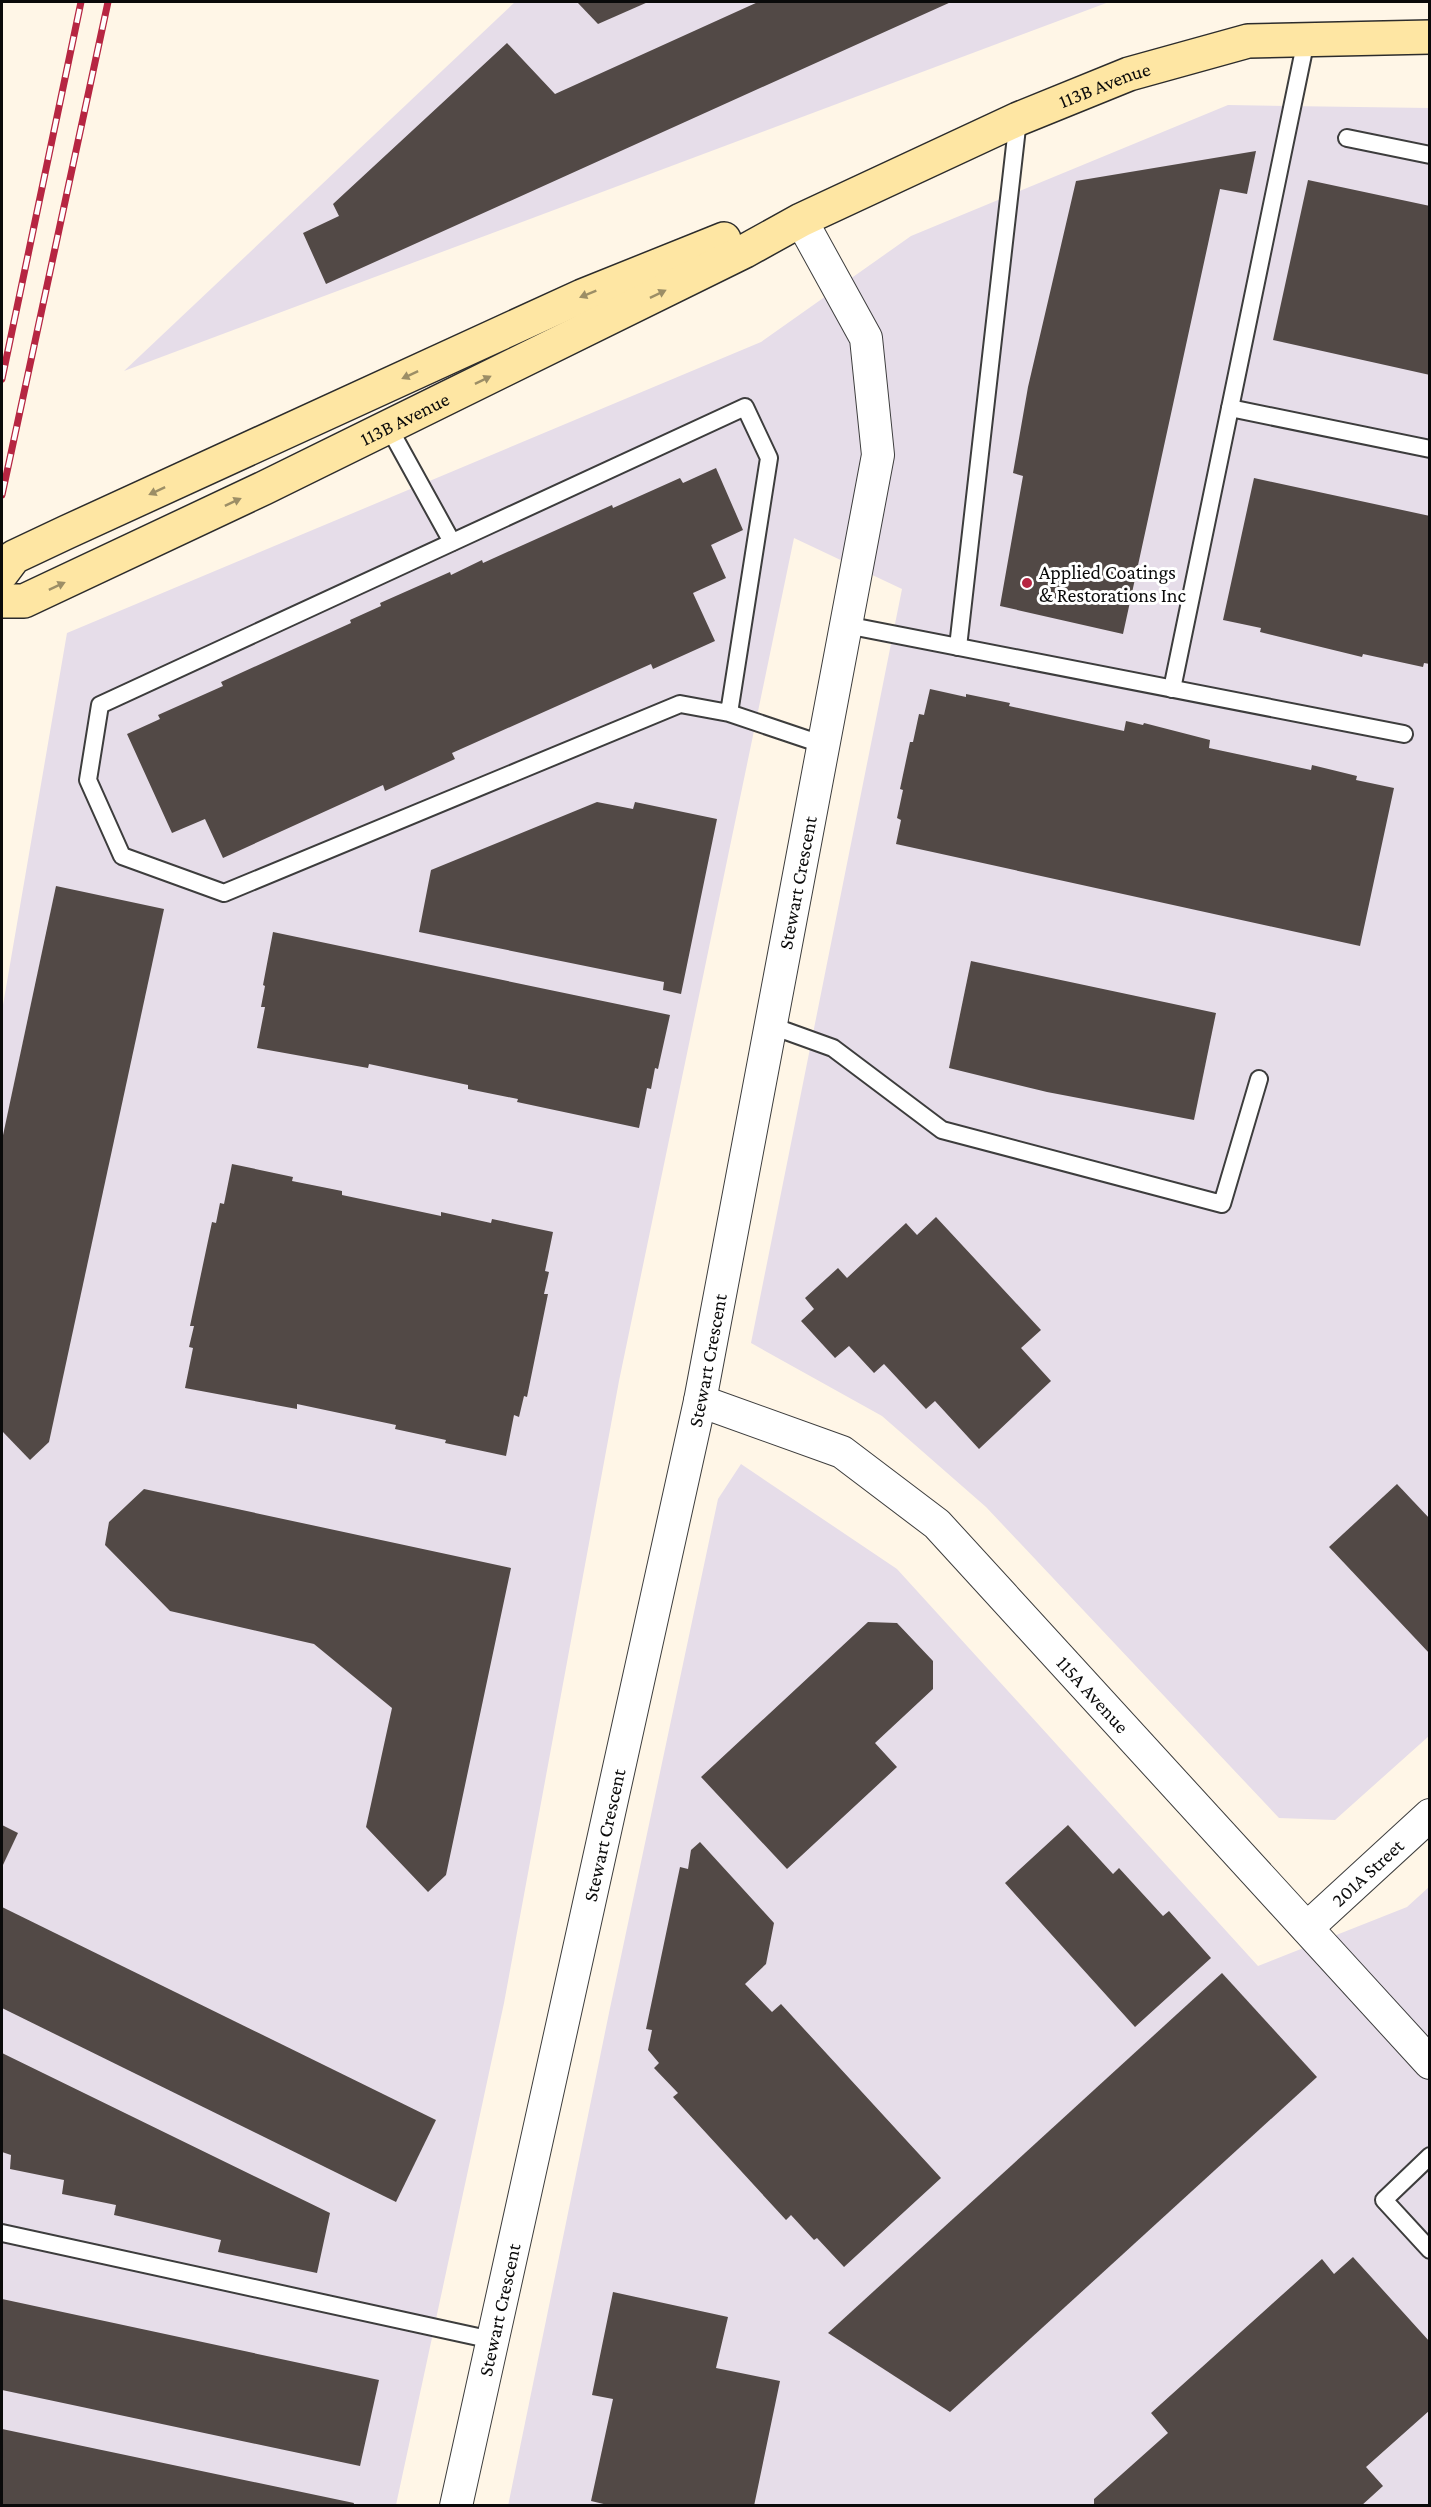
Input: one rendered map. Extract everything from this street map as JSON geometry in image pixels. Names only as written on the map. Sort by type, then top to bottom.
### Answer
[{"type":"main road","name":"113B Avenue","points":[[2,601],[24,602],[745,251],[801,220],[1018,119],[1129,74],[1248,41],[1430,37]]},
{"type":"main road","name":"113B Avenue","points":[[6,561],[582,296],[736,234],[801,220]]},
{"type":"street","name":"Stewart Crescent","points":[[456,2505],[700,1401],[878,455],[866,338],[801,220]]},
{"type":"street","name":"115A Avenue","points":[[700,1401],[842,1452],[937,1524],[1430,2063]]},
{"type":"street","name":"201A Street","points":[[1307,1928],[1430,1815]]},
{"type":"lane","points":[[1172,689],[1306,40]]},
{"type":"lane","points":[[958,647],[1018,119]]},
{"type":"lane","points":[[1347,138],[1430,155]]},
{"type":"lane","points":[[729,713],[769,458],[745,407],[100,705],[88,780],[122,856],[224,894],[680,704],[729,713],[824,745]]},
{"type":"lane","points":[[1230,408],[1430,448]]},
{"type":"lane","points":[[388,426],[452,542]]},
{"type":"lane","points":[[846,625],[1404,734]]},
{"type":"lane","points":[[772,1026],[833,1048],[942,1130],[1222,1204],[1259,1079]]},
{"type":"lane","points":[[1430,2156],[1384,2200],[1430,2250]]},
{"type":"lane","points":[[2,2233],[492,2340]]},
{"type":"shaded area","points":[[515,2],[1109,2],[124,371]]},
{"type":"shaded area","points":[[1228,105],[1429,108],[1429,1736],[1335,1820],[1279,1818],[986,1507],[882,1416],[751,1343],[902,589],[794,538],[619,1381],[504,2003],[396,2505],[2,2506],[2,1011],[67,633],[761,342],[911,236]]},
{"type":"shaded area","points":[[741,1464],[897,1569],[1258,1966],[1407,1907],[1429,1887],[1429,2505],[508,2506],[718,1499]]},
{"type":"building","points":[[577,2],[648,2],[598,24]]},
{"type":"building","points":[[758,2],[951,2],[326,284],[303,233],[339,216],[333,204],[507,43],[555,94]]},
{"type":"building","points":[[1256,151],[1247,194],[1220,189],[1123,634],[1000,606],[1023,476],[1013,473],[1028,387],[1076,181]]},
{"type":"building","points":[[1308,180],[1430,206],[1430,375],[1273,340]]},
{"type":"building","points":[[716,468],[743,530],[711,545],[726,578],[693,593],[715,641],[653,669],[651,664],[452,753],[455,759],[385,791],[383,785],[223,858],[205,819],[172,833],[127,734],[160,719],[158,715],[223,686],[221,682],[351,623],[350,620],[381,606],[380,603],[450,572],[451,575],[482,560],[483,563],[612,505],[613,508],[680,478],[683,483]]},
{"type":"building","points":[[1254,478],[1430,516],[1430,664],[1424,663],[1423,667],[1363,654],[1362,657],[1260,632],[1261,628],[1223,620]]},
{"type":"building","points":[[930,689],[1010,703],[1009,706],[1124,731],[1126,721],[1143,725],[1144,723],[1210,740],[1209,748],[1311,770],[1312,765],[1357,776],[1356,780],[1394,788],[1360,946],[896,844],[901,820],[897,818],[903,790],[900,789],[910,742],[913,742],[919,714],[924,715]]},
{"type":"building","points":[[597,802],[633,809],[635,802],[717,819],[681,994],[663,990],[664,982],[419,932],[431,870]]},
{"type":"building","points":[[56,886],[164,909],[49,1442],[30,1460],[2,1431],[2,1140]]},
{"type":"building","points":[[273,932],[670,1015],[658,1069],[655,1068],[651,1089],[647,1088],[639,1128],[517,1102],[518,1099],[468,1089],[468,1085],[369,1064],[368,1068],[257,1048],[265,1007],[261,1007],[265,986],[263,985]]},
{"type":"building","points":[[971,961],[1216,1013],[1194,1120],[1047,1092],[949,1068]]},
{"type":"building","points":[[232,1164],[293,1177],[292,1181],[342,1191],[342,1195],[441,1216],[441,1212],[491,1223],[492,1219],[553,1232],[545,1271],[549,1272],[544,1294],[548,1294],[527,1397],[524,1396],[519,1417],[514,1415],[506,1456],[395,1429],[396,1425],[297,1404],[297,1409],[185,1388],[193,1348],[189,1347],[194,1326],[190,1326],[212,1222],[216,1223],[220,1203],[224,1204]]},
{"type":"building","points":[[936,1217],[1041,1330],[1021,1348],[1051,1381],[979,1449],[935,1401],[926,1409],[884,1364],[874,1373],[849,1346],[835,1358],[801,1321],[814,1309],[805,1298],[838,1268],[847,1278],[906,1223],[917,1235]]},
{"type":"building","points":[[1397,1484],[1430,1519],[1430,1654],[1329,1547]]},
{"type":"building","points":[[144,1489],[511,1568],[446,1875],[428,1892],[366,1827],[392,1708],[314,1644],[170,1611],[105,1545],[109,1522]]},
{"type":"building","points":[[868,1622],[897,1623],[933,1661],[933,1689],[875,1743],[897,1767],[787,1869],[701,1777]]},
{"type":"building","points":[[2,1825],[18,1833],[2,1867]]},
{"type":"building","points":[[1068,1825],[1113,1874],[1119,1868],[1163,1916],[1169,1911],[1211,1958],[1135,2027],[1005,1883]]},
{"type":"building","points":[[700,1842],[774,1923],[766,1964],[745,1984],[772,2012],[781,2004],[941,2178],[844,2267],[791,2215],[786,2220],[673,2097],[678,2093],[654,2068],[659,2063],[648,2050],[652,2030],[646,2029],[680,1867],[688,1869],[691,1850]]},
{"type":"building","points":[[2,1907],[436,2120],[396,2202],[2,2008]]},
{"type":"building","points":[[1222,1973],[1317,2077],[950,2412],[828,2333]]},
{"type":"building","points":[[2,2053],[330,2213],[317,2273],[218,2252],[221,2240],[114,2215],[116,2205],[62,2194],[64,2180],[10,2169],[11,2155],[2,2152]]},
{"type":"building","points":[[1353,2257],[1430,2342],[1430,2410],[1366,2467],[1383,2486],[1361,2506],[1094,2506],[1094,2499],[1168,2433],[1151,2413],[1322,2259],[1334,2274]]},
{"type":"building","points":[[613,2292],[728,2317],[716,2368],[780,2381],[754,2506],[612,2506],[591,2501],[613,2399],[592,2395]]},
{"type":"building","points":[[2,2299],[379,2380],[360,2466],[2,2390]]},
{"type":"building","points":[[2,2429],[354,2503],[353,2506],[2,2506]]},
{"type":"railway","points":[[2,379],[81,2]]},
{"type":"railway","points":[[2,495],[108,2]]},
{"type":"place","name":"Applied Coatings & Restorations Inc","points":[[1027,583]]}]
